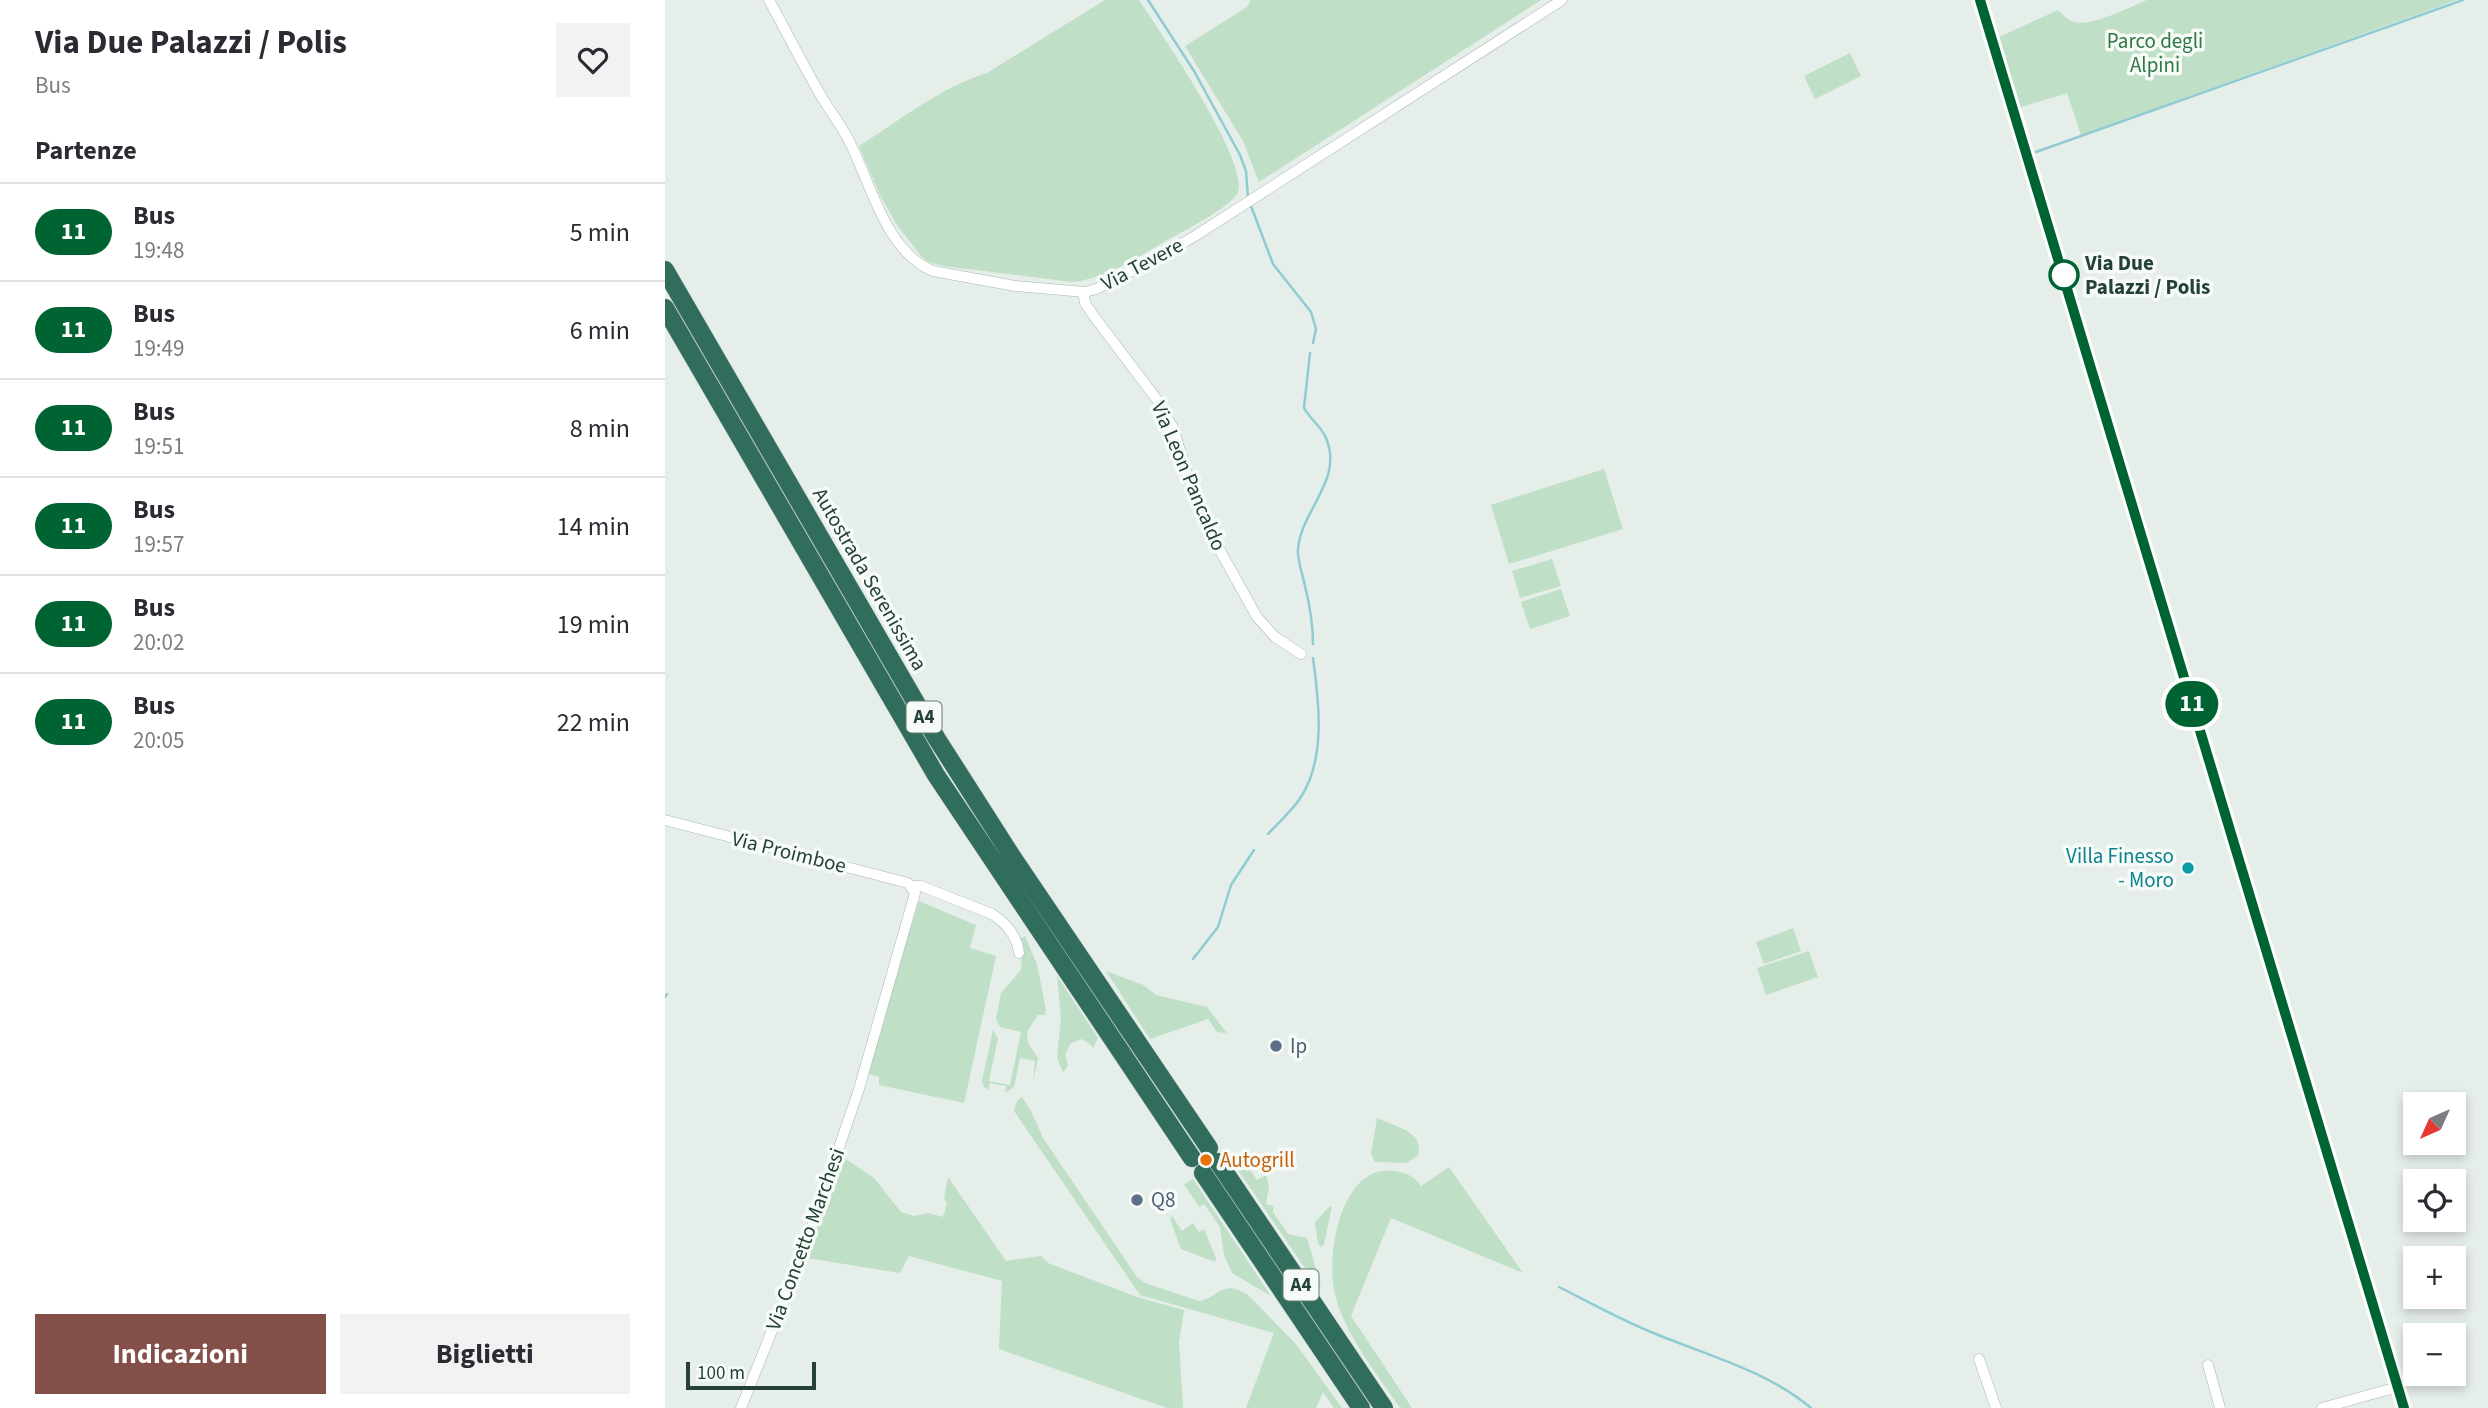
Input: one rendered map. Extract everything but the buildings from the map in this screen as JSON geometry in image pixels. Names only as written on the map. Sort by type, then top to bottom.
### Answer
[{"type":"highway","name":"Autostrada Serenissima","points":[[665,270],[943,749],[1004,844],[1384,1408]]},
{"type":"highway","name":"Autostrada Serenissima","points":[[665,308],[936,775],[1192,1158]]},
{"type":"highway","name":"A4","points":[[1203,1173],[1361,1408]]},
{"type":"street","name":"Via Tevere","points":[[769,0],[845,134],[879,211],[903,247],[923,267],[1015,286],[1083,292],[1097,289],[1195,236],[1562,0]]},
{"type":"street","points":[[1980,0],[2404,1408]]},
{"type":"street","name":"Via Leon Pancaldo","points":[[1083,292],[1085,303],[1093,315],[1159,401],[1173,428],[1187,473],[1218,547],[1257,617],[1275,637],[1301,654]]},
{"type":"street","name":"Via Proimboe","points":[[665,820],[912,886],[921,886],[992,914],[1007,927],[1018,945],[1019,953]]},
{"type":"street","name":"Via Concetto Marchesi","points":[[741,1408],[801,1258],[851,1108],[915,893],[912,886]]},
{"type":"street","points":[[1979,1359],[1997,1408]]},
{"type":"street","points":[[2208,1365],[2220,1408]]},
{"type":"street","points":[[2322,1408],[2395,1388],[2399,1391]]},
{"type":"green space","points":[[1105,0],[1139,0],[1217,126],[1238,176],[1238,192],[1235,197],[1209,216],[1137,258],[1112,271],[1085,280],[1072,282],[928,262],[897,225],[880,195],[859,146],[921,105],[953,87],[987,73]]},
{"type":"green space","points":[[1251,0],[1541,0],[1259,182],[1243,141],[1185,46],[1247,7]]},
{"type":"green space","name":"Parco degli Alpini","points":[[2147,0],[2457,0],[2081,135],[2067,93],[2018,108],[1997,38],[2058,10],[2071,21],[2088,22]]},
{"type":"green space","points":[[1850,53],[1861,76],[1815,99],[1804,76]]},
{"type":"green space","points":[[1604,469],[1623,529],[1509,564],[1491,505]]},
{"type":"green space","points":[[1552,559],[1561,586],[1520,598],[1512,571]]},
{"type":"green space","points":[[1561,589],[1570,616],[1530,629],[1521,602]]},
{"type":"green space","points":[[919,901],[976,925],[970,948],[996,956],[964,1103],[879,1085],[879,1077],[868,1074],[881,1022]]},
{"type":"green space","points":[[1793,928],[1801,951],[1764,964],[1756,942]]},
{"type":"green space","points":[[1025,936],[1037,964],[1046,1010],[1045,1015],[1038,1015],[1027,1032],[1028,1043],[1038,1058],[1033,1083],[1035,1061],[1020,1058],[1014,1087],[1005,1093],[1006,1086],[990,1083],[988,1090],[982,1081],[993,1030],[998,1038],[989,1081],[1010,1085],[1021,1032],[1000,1027],[996,1019],[1001,993],[1021,970],[1021,938]]},
{"type":"green space","points":[[1809,951],[1818,977],[1766,995],[1757,968]]},
{"type":"green space","points":[[1106,971],[1143,985],[1156,995],[1207,1007],[1227,1033],[1217,1032],[1208,1019],[1150,1039]]},
{"type":"green space","points":[[1057,976],[1098,1038],[1093,1048],[1081,1039],[1070,1044],[1065,1055],[1068,1066],[1063,1072],[1057,1058],[1061,1017]]},
{"type":"green space","points":[[1022,1097],[1043,1138],[1137,1277],[1145,1283],[1199,1301],[1231,1288],[1247,1294],[1296,1344],[1342,1408],[1334,1408],[1323,1392],[1316,1408],[1246,1408],[1274,1333],[1140,1295],[1014,1111],[1017,1101]]},
{"type":"green space","points":[[1377,1118],[1413,1135],[1419,1147],[1418,1155],[1407,1163],[1375,1162],[1371,1154]]},
{"type":"green space","points":[[841,1156],[874,1178],[901,1212],[914,1216],[928,1213],[943,1217],[947,1204],[944,1198],[948,1177],[1006,1261],[1041,1256],[1048,1263],[1137,1297],[1184,1310],[1179,1342],[1183,1408],[1167,1408],[999,1349],[1002,1281],[909,1256],[900,1273],[807,1258]]},
{"type":"green space","points":[[1246,1164],[1257,1180],[1266,1175],[1269,1186],[1266,1204],[1273,1206],[1273,1212],[1288,1234],[1307,1238],[1321,1286],[1318,1287],[1238,1170]]},
{"type":"green space","points":[[1449,1167],[1523,1273],[1391,1218],[1351,1316],[1412,1408],[1400,1408],[1361,1352],[1338,1306],[1332,1274],[1336,1234],[1341,1214],[1361,1181],[1376,1173],[1394,1171],[1412,1177],[1421,1186]]},
{"type":"green space","points":[[1193,1179],[1271,1296],[1232,1273],[1224,1255],[1220,1227],[1204,1204],[1199,1207],[1184,1184]]},
{"type":"green space","points":[[1332,1207],[1324,1244],[1321,1247],[1318,1244],[1315,1222]]},
{"type":"green space","points":[[1172,1216],[1182,1231],[1193,1223],[1199,1232],[1204,1229],[1216,1258],[1215,1262],[1181,1249],[1170,1219]]},
{"type":"waterway","points":[[1148,0],[1194,71],[1240,155],[1246,171],[1248,198]]},
{"type":"waterway","points":[[2036,152],[2463,0]]},
{"type":"waterway","points":[[1251,206],[1273,264],[1311,312],[1316,329],[1313,343]]},
{"type":"waterway","points":[[1310,353],[1304,408],[1324,434],[1330,453],[1330,468],[1326,481],[1306,521],[1298,549],[1311,615],[1313,644]]},
{"type":"waterway","points":[[1268,834],[1301,797],[1314,765],[1319,729],[1313,658]]},
{"type":"waterway","points":[[1193,959],[1218,927],[1231,885],[1254,850]]},
{"type":"waterway","points":[[1559,1287],[1644,1329],[1757,1374],[1811,1408]]},
{"type":"bus line","name":"11","points":[[1980,0],[2404,1408]]},
{"type":"place","name":"Via Due Palazzi / Polis","points":[[2064,275]]},
{"type":"place","name":"Villa Finesso - Moro","points":[[2188,868]]},
{"type":"place","name":"Ip","points":[[1276,1046]]},
{"type":"place","name":"Autogrill","points":[[1206,1160]]},
{"type":"place","name":"Q8","points":[[1137,1200]]}]
